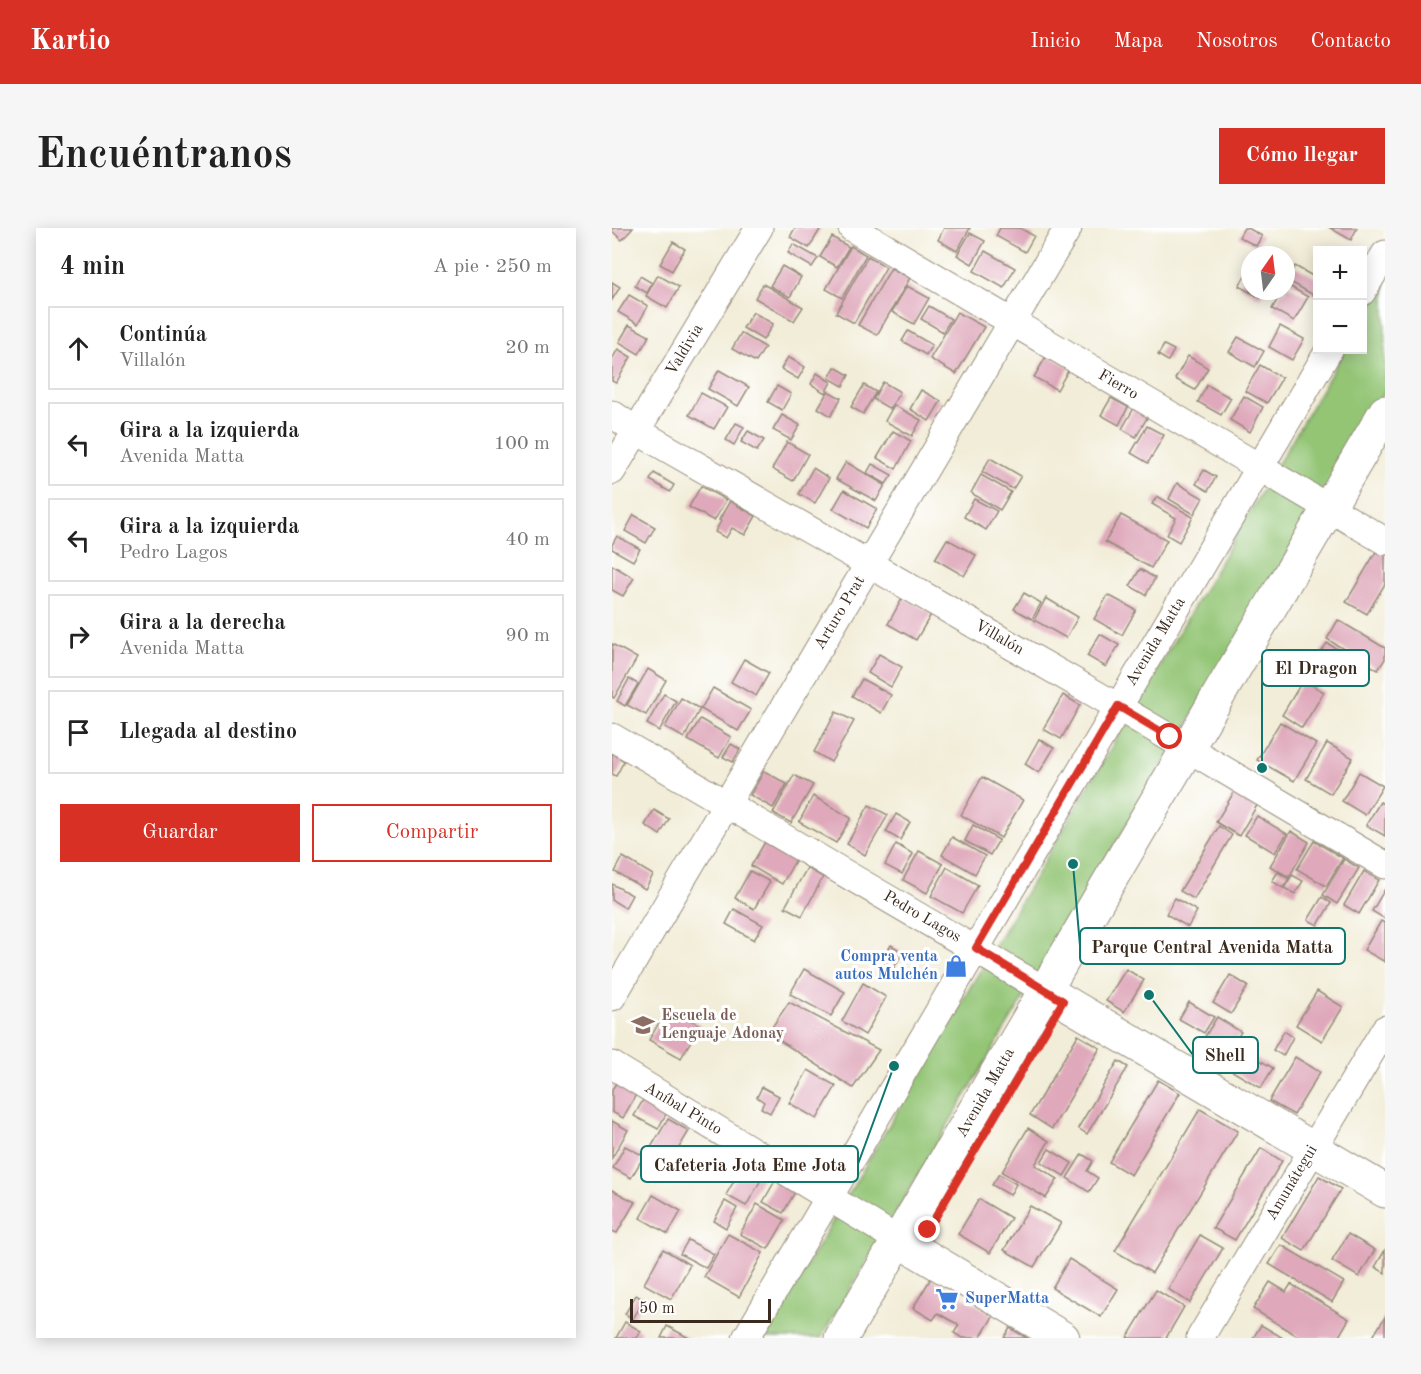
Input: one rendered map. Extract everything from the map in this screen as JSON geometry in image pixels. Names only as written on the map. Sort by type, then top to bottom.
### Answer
[{"type":"main road","name":"Avenida Matta","points":[[864,1338],[908,1245],[1338,513],[1385,412]]},
{"type":"main road","name":"Avenida Matta","points":[[1338,513],[1385,455]]},
{"type":"main road","name":"Pedro Lagos","points":[[1054,996],[1385,1191]]},
{"type":"main road","name":"Avenida Matta","points":[[841,1338],[908,1245]]},
{"type":"main road","name":"Aníbal Pinto","points":[[908,1245],[1063,1338]]},
{"type":"street","name":"Valdivia","points":[[612,471],[759,228]]},
{"type":"street","name":"Fierro","points":[[852,228],[1385,541]]},
{"type":"street","name":"Arturo Prat","points":[[612,997],[1068,228]]},
{"type":"street","points":[[1367,284],[1385,254]]},
{"type":"street","name":"Avenida Matta","points":[[746,1338],[1327,354]]},
{"type":"street","name":"Villalón","points":[[612,414],[1118,706],[1385,866]]},
{"type":"street","name":"Pedro Lagos","points":[[612,737],[976,948],[1054,996]]},
{"type":"street","name":"Amunátegui","points":[[1200,1338],[1385,1029]]},
{"type":"street","name":"Aníbal Pinto","points":[[612,1065],[908,1245]]},
{"type":"green space","points":[[1385,282],[1385,391],[821,1338],[764,1338],[1343,354],[1367,354],[1367,313]]},
{"type":"building","points":[[612,228],[633,228],[622,240],[612,231]]},
{"type":"building","points":[[795,228],[821,228],[809,248],[790,237]]},
{"type":"building","points":[[944,228],[970,228],[957,251],[938,240]]},
{"type":"building","points":[[1000,228],[1020,228],[1034,236],[1025,252],[996,236]]},
{"type":"building","points":[[1244,228],[1262,236],[1256,246],[1239,237]]},
{"type":"building","points":[[1330,228],[1357,228],[1351,240]]},
{"type":"building","points":[[970,233],[985,241],[972,264],[957,255]]},
{"type":"building","points":[[832,237],[849,247],[837,267],[820,257]]},
{"type":"building","points":[[673,242],[685,249],[672,271],[660,264]]},
{"type":"building","points":[[793,244],[818,258],[812,267],[788,253]]},
{"type":"building","points":[[851,246],[866,255],[842,298],[826,289]]},
{"type":"building","points":[[985,251],[1015,268],[1004,288],[974,271]]},
{"type":"building","points":[[868,256],[886,267],[854,323],[836,313]]},
{"type":"building","points":[[782,266],[801,277],[790,297],[770,286]]},
{"type":"building","points":[[1295,266],[1313,276],[1313,295],[1295,285]]},
{"type":"building","points":[[891,268],[910,278],[877,335],[858,325]]},
{"type":"building","points":[[658,275],[679,287],[667,308],[646,296]]},
{"type":"building","points":[[640,276],[652,283],[647,293],[635,286]]},
{"type":"building","points":[[612,282],[620,287],[612,300]]},
{"type":"building","points":[[763,284],[803,307],[794,321],[755,298]]},
{"type":"building","points":[[907,286],[929,298],[914,324],[892,312]]},
{"type":"building","points":[[1295,289],[1308,297],[1294,321],[1272,309],[1277,300],[1295,300]]},
{"type":"building","points":[[629,295],[648,306],[638,324],[618,312]]},
{"type":"building","points":[[929,306],[951,319],[943,332],[921,319]]},
{"type":"building","points":[[753,312],[773,324],[763,340],[743,328]]},
{"type":"building","points":[[957,312],[984,327],[956,374],[930,359]]},
{"type":"building","points":[[629,325],[649,336],[639,354],[619,342]]},
{"type":"building","points":[[1280,326],[1304,339],[1292,360],[1269,347]]},
{"type":"building","points":[[908,331],[932,345],[926,355],[902,341]]},
{"type":"building","points":[[741,333],[765,347],[756,362],[732,349]]},
{"type":"building","points":[[1238,337],[1264,351],[1255,367],[1229,352]]},
{"type":"building","points":[[1164,345],[1174,350],[1168,361],[1158,355]]},
{"type":"building","points":[[618,349],[631,357],[616,383],[612,381],[612,359]]},
{"type":"building","points":[[1047,355],[1070,367],[1057,390],[1034,377]]},
{"type":"building","points":[[1188,356],[1208,368],[1195,390],[1175,379]]},
{"type":"building","points":[[788,357],[805,367],[798,379],[781,369]]},
{"type":"building","points":[[1260,365],[1282,378],[1267,403],[1245,391]]},
{"type":"building","points":[[835,367],[849,375],[843,386],[829,378]]},
{"type":"building","points":[[719,370],[749,387],[738,406],[708,389]]},
{"type":"building","points":[[817,373],[831,382],[825,393],[811,384]]},
{"type":"building","points":[[883,382],[900,392],[890,409],[873,399]]},
{"type":"building","points":[[864,385],[876,392],[863,414],[851,407]]},
{"type":"building","points":[[1207,385],[1231,398],[1221,415],[1198,402]]},
{"type":"building","points":[[777,386],[791,394],[782,410],[768,402]]},
{"type":"building","points":[[921,390],[941,401],[929,421],[910,409]]},
{"type":"building","points":[[828,391],[841,398],[831,416],[818,408]]},
{"type":"building","points":[[701,393],[727,407],[714,429],[689,415]]},
{"type":"building","points":[[1244,396],[1263,407],[1250,432],[1230,420]]},
{"type":"building","points":[[1111,398],[1128,407],[1119,425],[1101,415]]},
{"type":"building","points":[[894,405],[921,420],[912,436],[885,421]]},
{"type":"building","points":[[1134,408],[1148,416],[1136,437],[1122,429]]},
{"type":"building","points":[[782,415],[800,425],[791,440],[773,430]]},
{"type":"building","points":[[736,423],[744,427],[734,445],[726,440]]},
{"type":"building","points":[[1147,426],[1164,435],[1148,463],[1131,453]]},
{"type":"building","points":[[748,431],[764,440],[757,451],[741,442]]},
{"type":"building","points":[[893,431],[911,441],[896,469],[877,458]]},
{"type":"building","points":[[787,442],[808,454],[793,481],[772,469]]},
{"type":"building","points":[[990,458],[1021,476],[1013,489],[982,472]]},
{"type":"building","points":[[846,462],[885,485],[876,501],[836,479]]},
{"type":"building","points":[[872,464],[892,475],[886,484],[867,473]]},
{"type":"building","points":[[813,468],[829,478],[815,503],[799,494]]},
{"type":"building","points":[[1204,470],[1216,477],[1208,491],[1196,484]]},
{"type":"building","points":[[654,473],[674,485],[670,492],[650,480]]},
{"type":"building","points":[[981,475],[1011,492],[1000,510],[971,493]]},
{"type":"building","points":[[1177,483],[1203,498],[1194,514],[1169,499]]},
{"type":"building","points":[[701,486],[726,500],[714,521],[689,507]]},
{"type":"building","points":[[844,490],[877,509],[866,528],[833,509]]},
{"type":"building","points":[[1157,496],[1193,517],[1179,542],[1167,535],[1176,518],[1152,504]]},
{"type":"building","points":[[974,499],[997,511],[986,530],[964,517]]},
{"type":"building","points":[[730,501],[756,516],[745,535],[732,528],[726,538],[715,532]]},
{"type":"building","points":[[634,515],[655,527],[646,543],[625,531]]},
{"type":"building","points":[[1121,515],[1167,540],[1151,568],[1105,542]]},
{"type":"building","points":[[617,536],[640,549],[633,561],[612,549]]},
{"type":"building","points":[[947,539],[976,555],[964,576],[935,559]]},
{"type":"building","points":[[1377,550],[1385,555],[1385,584],[1367,614],[1346,602]]},
{"type":"building","points":[[612,565],[634,578],[623,596],[612,590]]},
{"type":"building","points":[[1140,569],[1155,578],[1146,595],[1130,586]]},
{"type":"building","points":[[1024,593],[1041,603],[1032,619],[1014,609]]},
{"type":"building","points":[[1108,595],[1136,610],[1122,635],[1094,619]]},
{"type":"building","points":[[903,597],[932,613],[916,640],[888,624]]},
{"type":"building","points":[[1046,598],[1078,617],[1066,638],[1034,620]]},
{"type":"building","points":[[1338,620],[1385,648],[1385,659],[1378,670],[1327,639]]},
{"type":"building","points":[[1100,634],[1119,645],[1106,667],[1087,656]]},
{"type":"building","points":[[1327,643],[1352,658],[1345,670],[1319,655]]},
{"type":"building","points":[[612,644],[637,658],[614,698],[612,697]]},
{"type":"building","points":[[879,654],[902,667],[891,687],[868,673]]},
{"type":"building","points":[[744,659],[769,673],[756,696],[731,682]]},
{"type":"building","points":[[648,669],[666,680],[646,715],[627,705]]},
{"type":"building","points":[[629,679],[638,684],[625,706],[617,701]]},
{"type":"building","points":[[862,679],[891,695],[881,713],[852,696]]},
{"type":"building","points":[[1303,680],[1324,692],[1302,728],[1282,715]]},
{"type":"building","points":[[713,688],[751,710],[738,731],[701,709]]},
{"type":"building","points":[[664,694],[676,701],[659,731],[647,724]]},
{"type":"building","points":[[1063,695],[1080,705],[1061,739],[1043,729]]},
{"type":"building","points":[[681,698],[700,709],[684,738],[665,727]]},
{"type":"building","points":[[836,712],[854,721],[831,762],[814,752]]},
{"type":"building","points":[[700,719],[731,737],[719,758],[688,740]]},
{"type":"building","points":[[1280,722],[1316,744],[1294,781],[1257,760]]},
{"type":"building","points":[[1039,739],[1054,748],[1039,773],[1025,764]]},
{"type":"building","points":[[1327,743],[1353,758],[1331,794],[1306,779]]},
{"type":"building","points":[[731,744],[740,749],[733,762],[723,757]]},
{"type":"building","points":[[612,753],[624,761],[616,776],[612,774]]},
{"type":"building","points":[[764,771],[787,784],[773,808],[750,795]]},
{"type":"building","points":[[1359,772],[1383,786],[1365,815],[1342,801]]},
{"type":"building","points":[[794,775],[813,785],[791,823],[773,813]]},
{"type":"building","points":[[982,777],[1023,800],[1001,838],[961,815]]},
{"type":"building","points":[[1240,782],[1263,795],[1239,836],[1216,822]]},
{"type":"building","points":[[813,796],[851,818],[836,843],[799,822]]},
{"type":"building","points":[[1380,802],[1385,805],[1385,836],[1366,825]]},
{"type":"building","points":[[869,805],[888,815],[865,855],[847,844]]},
{"type":"building","points":[[654,810],[669,819],[660,835],[645,825]]},
{"type":"building","points":[[896,814],[910,822],[900,840],[886,832]]},
{"type":"building","points":[[1257,816],[1287,834],[1275,853],[1245,835]]},
{"type":"building","points":[[973,825],[999,840],[990,855],[965,841]]},
{"type":"building","points":[[1219,826],[1232,835],[1194,899],[1180,891]]},
{"type":"building","points":[[1291,831],[1309,842],[1289,877],[1270,866]]},
{"type":"building","points":[[952,837],[985,856],[975,874],[942,855]]},
{"type":"building","points":[[1314,841],[1343,858],[1326,886],[1297,869]]},
{"type":"building","points":[[765,842],[796,859],[782,884],[751,866]]},
{"type":"building","points":[[896,844],[913,854],[902,874],[885,865]]},
{"type":"building","points":[[919,851],[943,864],[927,893],[903,880]]},
{"type":"building","points":[[623,857],[653,875],[645,889],[615,872]]},
{"type":"building","points":[[1344,859],[1359,868],[1337,904],[1323,895]]},
{"type":"building","points":[[947,867],[978,885],[962,913],[931,896]]},
{"type":"building","points":[[807,868],[823,877],[802,916],[785,907]]},
{"type":"building","points":[[750,871],[770,882],[754,909],[735,898]]},
{"type":"building","points":[[1364,871],[1379,880],[1359,914],[1344,905]]},
{"type":"building","points":[[1278,872],[1289,879],[1283,888],[1272,881]]},
{"type":"building","points":[[1292,875],[1303,881],[1295,894],[1284,888]]},
{"type":"building","points":[[612,884],[632,895],[625,908],[612,900]]},
{"type":"building","points":[[1385,889],[1385,919],[1372,911]]},
{"type":"building","points":[[1322,897],[1331,903],[1318,925],[1308,920]]},
{"type":"building","points":[[1175,898],[1197,911],[1188,927],[1166,914]]},
{"type":"building","points":[[734,909],[763,925],[754,940],[726,924]]},
{"type":"building","points":[[1381,921],[1385,923],[1385,962],[1364,950]]},
{"type":"building","points":[[891,945],[903,952],[892,971],[880,964]]},
{"type":"building","points":[[804,969],[845,992],[831,1016],[790,994]]},
{"type":"building","points":[[1126,969],[1144,980],[1124,1012],[1106,1001]]},
{"type":"building","points":[[1230,975],[1248,986],[1231,1014],[1213,1003]]},
{"type":"building","points":[[863,983],[886,997],[865,1035],[842,1021]]},
{"type":"building","points":[[1317,991],[1343,1007],[1322,1041],[1296,1025]]},
{"type":"building","points":[[789,1002],[879,1050],[853,1088],[768,1033]]},
{"type":"building","points":[[1189,1002],[1214,1017],[1204,1033],[1179,1019]]},
{"type":"building","points":[[668,1007],[700,1025],[681,1058],[649,1040]]},
{"type":"building","points":[[1217,1017],[1241,1032],[1225,1057],[1201,1043]]},
{"type":"building","points":[[1284,1031],[1293,1037],[1283,1056],[1273,1050]]},
{"type":"building","points":[[1078,1035],[1100,1048],[1052,1129],[1030,1115]]},
{"type":"building","points":[[1235,1045],[1273,1068],[1261,1088],[1222,1065]]},
{"type":"building","points":[[1295,1057],[1320,1072],[1294,1115],[1269,1101]]},
{"type":"building","points":[[1118,1061],[1128,1067],[1087,1134],[1078,1128]]},
{"type":"building","points":[[808,1070],[836,1086],[817,1119],[789,1103]]},
{"type":"building","points":[[620,1076],[640,1087],[623,1118],[612,1112],[612,1090]]},
{"type":"building","points":[[1158,1080],[1180,1093],[1131,1175],[1109,1162]]},
{"type":"building","points":[[762,1087],[779,1096],[770,1113],[761,1108],[764,1102],[757,1097]]},
{"type":"building","points":[[646,1095],[669,1108],[658,1129],[634,1116]]},
{"type":"building","points":[[1200,1109],[1238,1131],[1152,1273],[1115,1251]]},
{"type":"building","points":[[668,1119],[689,1131],[671,1161],[650,1149]]},
{"type":"building","points":[[612,1121],[628,1130],[612,1158]]},
{"type":"building","points":[[1028,1128],[1049,1141],[1035,1165],[1058,1179],[1046,1198],[1002,1172]]},
{"type":"building","points":[[625,1146],[644,1156],[631,1178],[613,1168]]},
{"type":"building","points":[[1261,1148],[1282,1161],[1235,1240],[1213,1228]]},
{"type":"building","points":[[1049,1149],[1072,1163],[1064,1176],[1041,1162]]},
{"type":"building","points":[[1082,1154],[1093,1161],[1087,1171],[1098,1178],[1089,1192],[1067,1178]]},
{"type":"building","points":[[746,1160],[766,1171],[746,1206],[726,1195]]},
{"type":"building","points":[[779,1174],[799,1185],[783,1213],[763,1202]]},
{"type":"building","points":[[999,1174],[1016,1184],[1010,1195],[992,1185]]},
{"type":"building","points":[[1319,1176],[1341,1189],[1304,1251],[1282,1238]]},
{"type":"building","points":[[612,1190],[635,1202],[617,1233],[612,1231]]},
{"type":"building","points":[[653,1195],[681,1211],[668,1234],[640,1218]]},
{"type":"building","points":[[979,1199],[1011,1218],[990,1253],[958,1234]]},
{"type":"building","points":[[725,1201],[737,1208],[726,1228],[714,1221]]},
{"type":"building","points":[[757,1204],[785,1220],[768,1249],[740,1234]]},
{"type":"building","points":[[1030,1206],[1061,1223],[1034,1267],[1004,1250]]},
{"type":"building","points":[[728,1234],[763,1253],[739,1297],[704,1277]]},
{"type":"building","points":[[1348,1234],[1375,1250],[1359,1277],[1332,1261]]},
{"type":"building","points":[[1200,1235],[1223,1248],[1190,1303],[1168,1289]]},
{"type":"building","points":[[688,1240],[714,1254],[706,1268],[680,1254]]},
{"type":"building","points":[[1281,1245],[1344,1282],[1332,1302],[1269,1264]]},
{"type":"building","points":[[663,1249],[690,1265],[671,1299],[644,1284]]},
{"type":"building","points":[[1385,1250],[1385,1273],[1375,1267]]},
{"type":"building","points":[[1069,1259],[1118,1289],[1101,1317],[1052,1288]]},
{"type":"building","points":[[931,1278],[994,1315],[980,1338],[962,1338],[954,1333],[959,1325],[938,1313],[933,1320],[913,1308]]},
{"type":"building","points":[[1270,1282],[1286,1292],[1291,1284],[1349,1319],[1338,1338],[1301,1338],[1253,1309]]},
{"type":"building","points":[[1156,1290],[1184,1307],[1166,1338],[1127,1338]]},
{"type":"building","points":[[636,1295],[644,1300],[633,1319],[625,1314]]},
{"type":"building","points":[[1385,1317],[1385,1338],[1372,1338]]},
{"type":"building","points":[[625,1322],[641,1331],[637,1338],[616,1338]]},
{"type":"building","points":[[1261,1325],[1283,1338],[1253,1338]]},
{"type":"building","points":[[667,1326],[689,1338],[661,1338]]},
{"type":"building","points":[[1010,1328],[1027,1338],[1004,1338]]},
{"type":"place","name":"El Dragon","points":[[1262,768]]},
{"type":"place","name":"Parque Central Avenida Matta","points":[[1073,864]]},
{"type":"place","name":"Compra venta autos Mulchén","points":[[956,966]]},
{"type":"place","name":"Shell","points":[[1149,995]]},
{"type":"place","name":"Escuela de Lenguaje Adonay","points":[[643,1025]]},
{"type":"place","name":"Cafeteria Jota Eme Jota","points":[[894,1066]]},
{"type":"place","name":"SuperMatta","points":[[947,1299]]},
{"type":"route","points":[[928,1230],[1063,1001],[976,948],[1118,706],[1170,737]]}]
